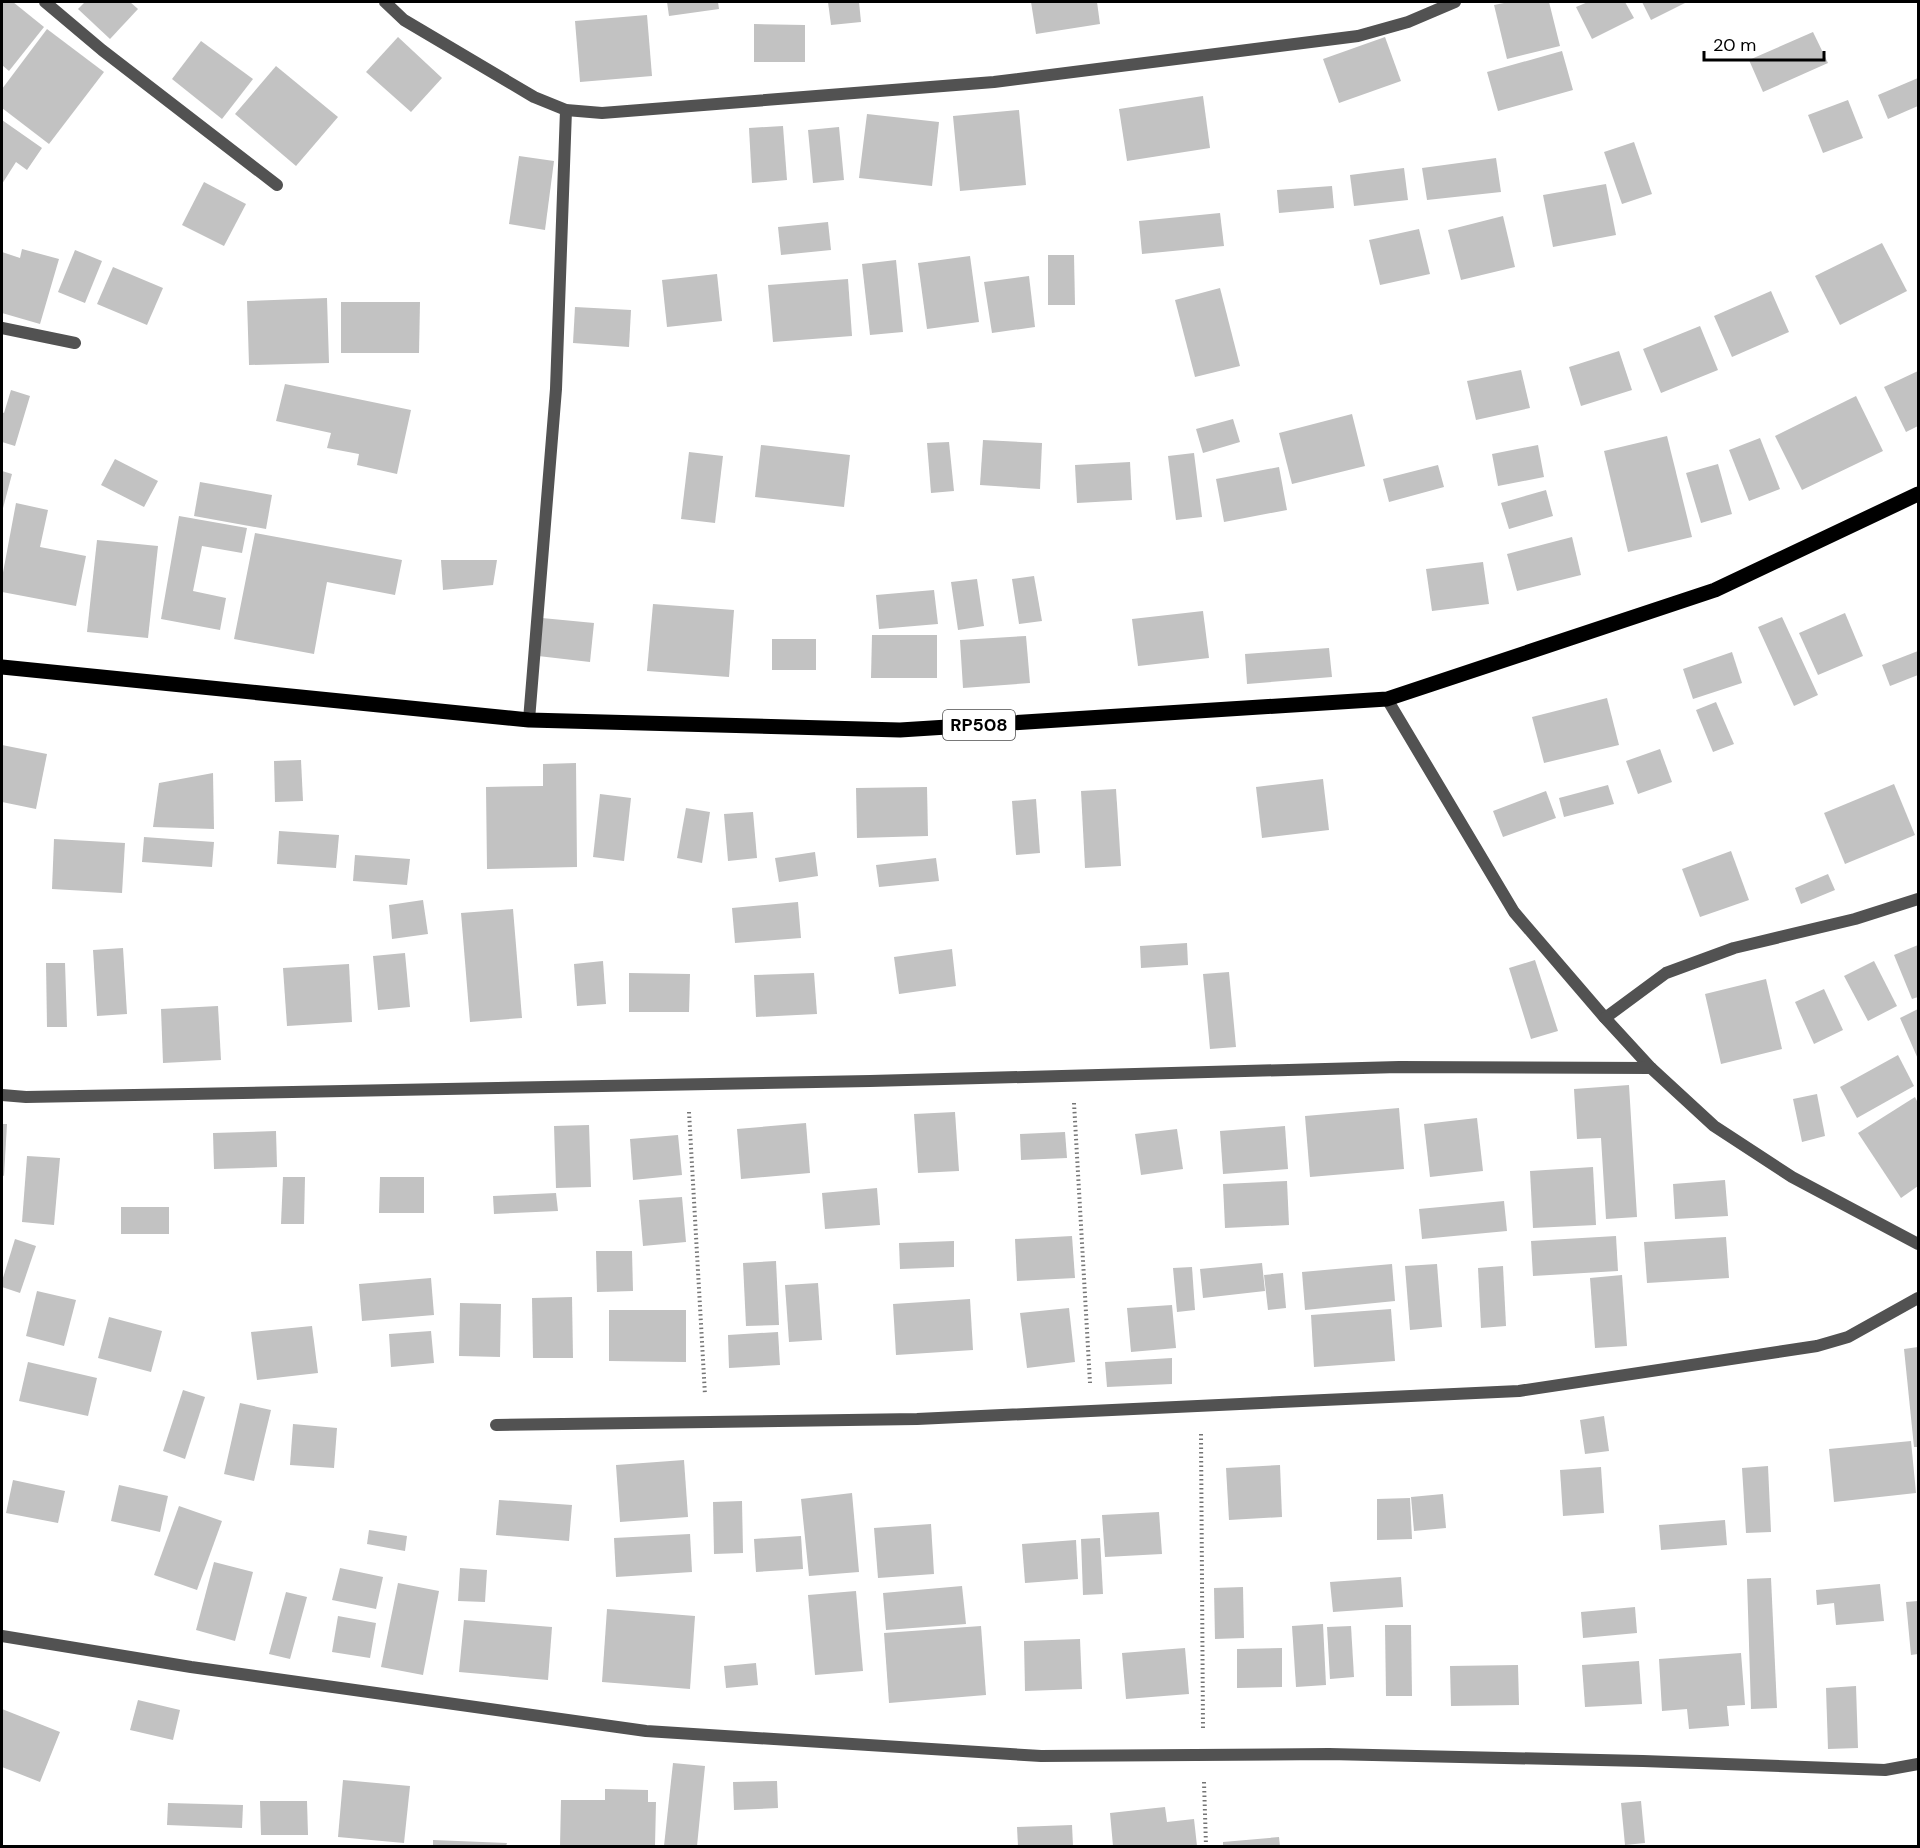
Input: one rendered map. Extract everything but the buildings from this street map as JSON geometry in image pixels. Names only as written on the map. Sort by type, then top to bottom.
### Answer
[{"type":"main road","name":"RP508","points":[[2,667],[529,720],[900,730],[1387,699],[1715,590],[1918,494]]},
{"type":"street","points":[[45,2],[102,50],[277,185]]},
{"type":"street","points":[[385,2],[404,20],[534,97],[566,110],[602,113],[994,82],[1358,36],[1408,22],[1455,2]]},
{"type":"street","points":[[529,720],[556,389],[566,110]]},
{"type":"street","points":[[2,328],[75,342]]},
{"type":"street","points":[[1387,699],[1514,912],[1651,1068],[1714,1126],[1792,1177],[1918,1244]]},
{"type":"street","points":[[1605,1018],[1666,973],[1734,948],[1855,919],[1918,899]]},
{"type":"street","points":[[2,1095],[26,1097],[687,1084],[1399,1067],[1651,1068]]},
{"type":"street","points":[[496,1425],[917,1419],[1530,1389],[1816,1346],[1848,1337],[1918,1298]]},
{"type":"street","points":[[2,1636],[191,1667],[646,1731],[1041,1756],[1329,1754],[1632,1760],[1885,1770],[1918,1764]]},
{"type":"path","points":[[1073,1075],[1091,1411]]},
{"type":"path","points":[[687,1084],[707,1422]]},
{"type":"path","points":[[1201,1406],[1203,1754],[1206,1846]]}]
